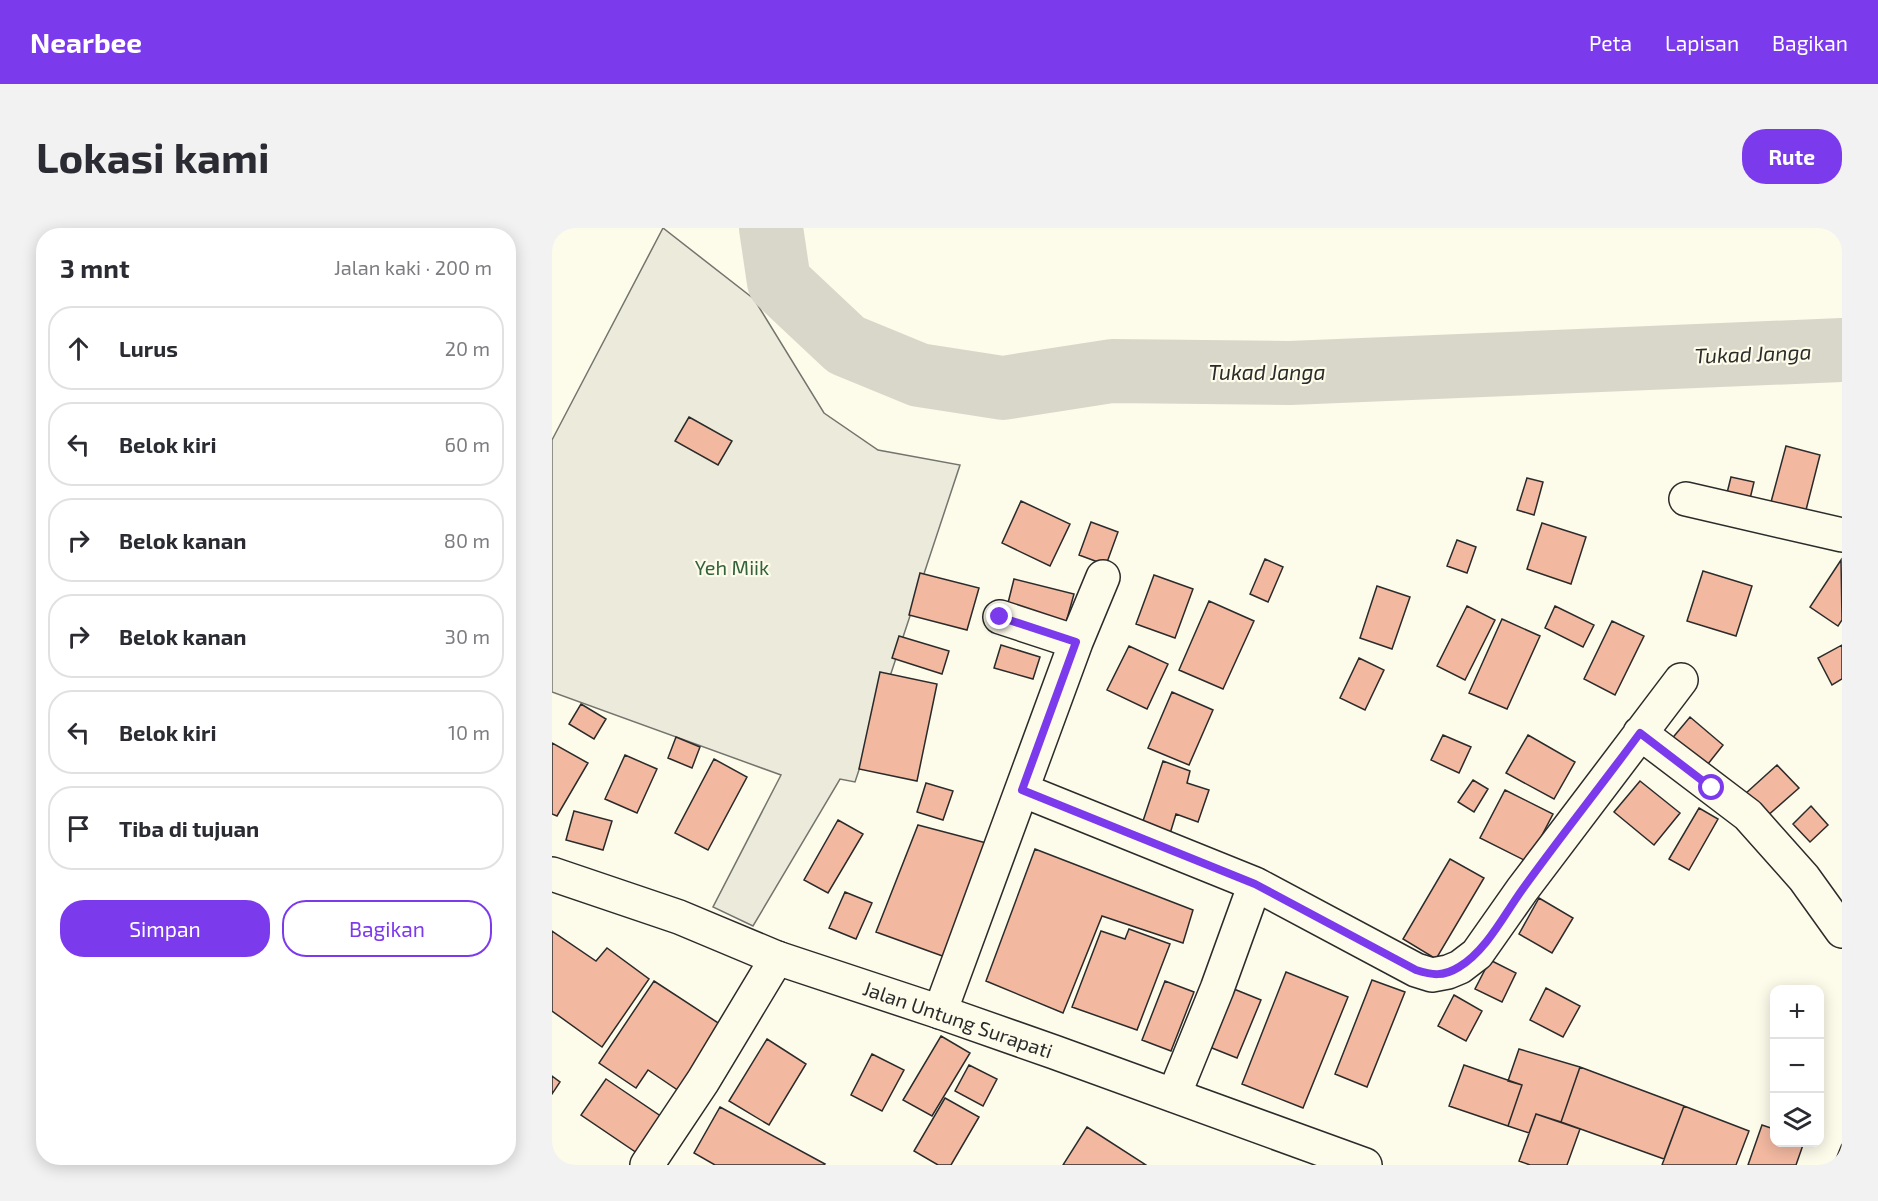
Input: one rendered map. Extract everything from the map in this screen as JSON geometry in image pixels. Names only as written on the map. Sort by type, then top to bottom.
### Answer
[{"type":"main road","points":[[1686,499],[1842,535]]},
{"type":"main road","points":[[940,1012],[1102,577]]},
{"type":"main road","points":[[1000,617],[1076,642]]},
{"type":"main road","points":[[1022,790],[1255,884],[1416,970],[1432,975],[1460,967],[1477,954],[1522,890],[1681,680]]},
{"type":"main road","points":[[1640,733],[1748,815],[1804,878],[1842,932]]},
{"type":"main road","name":"Jalan Untung Surapati","points":[[552,874],[679,917],[777,958],[940,1012],[1365,1165]]},
{"type":"main road","points":[[1173,1095],[1217,989],[1255,884]]},
{"type":"main road","points":[[647,1165],[703,1081],[777,958]]},
{"type":"green space","name":"Yeh Miik","points":[[663,228],[754,299],[824,413],[878,450],[960,465],[855,782],[840,779],[753,926],[713,907],[781,775],[552,692],[552,440]]},
{"type":"building","points":[[689,417],[732,441],[718,465],[675,441]]},
{"type":"building","points":[[1786,446],[1820,455],[1806,510],[1771,502]]},
{"type":"building","points":[[1731,477],[1754,482],[1749,503],[1726,497]]},
{"type":"building","points":[[1527,478],[1543,482],[1534,515],[1517,510]]},
{"type":"building","points":[[1021,501],[1070,524],[1050,566],[1002,543]]},
{"type":"building","points":[[1091,522],[1118,532],[1106,565],[1079,555]]},
{"type":"building","points":[[1542,523],[1586,537],[1571,584],[1527,569]]},
{"type":"building","points":[[1457,540],[1476,547],[1467,573],[1447,566]]},
{"type":"building","points":[[1265,559],[1283,567],[1268,602],[1250,594]]},
{"type":"building","points":[[1841,560],[1842,620],[1838,626],[1810,607]]},
{"type":"building","points":[[1703,571],[1752,586],[1736,636],[1687,621]]},
{"type":"building","points":[[920,573],[979,588],[967,630],[909,615]]},
{"type":"building","points":[[1154,575],[1193,589],[1175,638],[1136,624]]},
{"type":"building","points":[[1014,579],[1074,594],[1065,626],[1006,611]]},
{"type":"building","points":[[1377,586],[1410,597],[1392,649],[1360,638]]},
{"type":"building","points":[[1209,601],[1254,621],[1223,689],[1179,670]]},
{"type":"building","points":[[1467,606],[1495,620],[1465,680],[1437,666]]},
{"type":"building","points":[[1555,606],[1594,625],[1583,647],[1545,628]]},
{"type":"building","points":[[1502,619],[1540,636],[1507,709],[1469,693]]},
{"type":"building","points":[[1612,621],[1644,636],[1615,695],[1584,679]]},
{"type":"building","points":[[899,636],[949,651],[942,674],[892,658]]},
{"type":"building","points":[[1001,645],[1040,657],[1033,679],[994,668]]},
{"type":"building","points":[[1842,645],[1842,679],[1832,685],[1818,658]]},
{"type":"building","points":[[1129,646],[1168,664],[1147,709],[1107,690]]},
{"type":"building","points":[[1359,658],[1384,670],[1365,710],[1340,698]]},
{"type":"building","points":[[880,672],[937,684],[917,781],[859,769]]},
{"type":"building","points":[[1172,692],[1213,710],[1189,765],[1148,748]]},
{"type":"building","points":[[581,704],[606,719],[594,739],[569,724]]},
{"type":"building","points":[[1690,717],[1723,745],[1704,769],[1670,741]]},
{"type":"building","points":[[1443,735],[1471,747],[1459,773],[1431,760]]},
{"type":"building","points":[[1528,735],[1575,762],[1554,799],[1506,773]]},
{"type":"building","points":[[676,737],[700,747],[692,768],[668,758]]},
{"type":"building","points":[[552,743],[588,763],[557,816],[552,814]]},
{"type":"building","points":[[625,755],[657,769],[637,813],[605,799]]},
{"type":"building","points":[[714,759],[747,777],[708,850],[675,833]]},
{"type":"building","points":[[1163,761],[1190,771],[1187,783],[1209,790],[1198,822],[1176,814],[1169,837],[1141,827]]},
{"type":"building","points":[[1777,765],[1799,788],[1766,817],[1745,794]]},
{"type":"building","points":[[1473,780],[1488,789],[1474,812],[1458,802]]},
{"type":"building","points":[[1640,781],[1680,813],[1654,845],[1614,812]]},
{"type":"building","points":[[926,783],[953,791],[943,820],[917,812]]},
{"type":"building","points":[[1505,790],[1553,814],[1528,862],[1480,838]]},
{"type":"building","points":[[1811,806],[1828,825],[1810,842],[1793,824]]},
{"type":"building","points":[[1699,808],[1718,819],[1689,870],[1669,859]]},
{"type":"building","points":[[574,811],[612,821],[603,850],[566,840]]},
{"type":"building","points":[[838,820],[863,834],[828,893],[804,880]]},
{"type":"building","points":[[918,825],[994,845],[948,958],[876,932]]},
{"type":"building","points":[[1035,849],[1193,910],[1183,943],[1102,916],[1063,1013],[986,981]]},
{"type":"building","points":[[1450,859],[1484,878],[1436,959],[1403,939]]},
{"type":"building","points":[[845,892],[872,903],[856,939],[829,928]]},
{"type":"building","points":[[1539,898],[1573,918],[1552,953],[1519,934]]},
{"type":"building","points":[[1129,929],[1170,944],[1137,1030],[1072,1007],[1101,931],[1125,939]]},
{"type":"building","points":[[552,931],[596,961],[607,948],[649,979],[602,1047],[552,1011]]},
{"type":"building","points":[[1490,960],[1516,973],[1502,1002],[1475,989]]},
{"type":"building","points":[[1286,972],[1348,997],[1303,1108],[1242,1084]]},
{"type":"building","points":[[1372,980],[1405,992],[1367,1087],[1335,1074]]},
{"type":"building","points":[[654,981],[729,1030],[685,1095],[648,1070],[636,1088],[599,1063]]},
{"type":"building","points":[[1165,981],[1194,992],[1171,1051],[1142,1040]]},
{"type":"building","points":[[1224,985],[1261,1000],[1237,1058],[1202,1044]]},
{"type":"building","points":[[1546,988],[1580,1006],[1563,1037],[1530,1020]]},
{"type":"building","points":[[1454,995],[1482,1011],[1466,1041],[1438,1026]]},
{"type":"building","points":[[941,1036],[970,1053],[932,1116],[903,1100]]},
{"type":"building","points":[[767,1039],[806,1064],[769,1125],[729,1101]]},
{"type":"building","points":[[1519,1049],[1580,1067],[1561,1122],[1536,1114],[1529,1133],[1508,1126],[1522,1085],[1508,1081]]},
{"type":"building","points":[[872,1054],[904,1070],[882,1111],[851,1095]]},
{"type":"building","points":[[969,1065],[997,1079],[983,1106],[955,1091]]},
{"type":"building","points":[[1464,1065],[1522,1085],[1508,1126],[1449,1106]]},
{"type":"building","points":[[1580,1067],[1684,1106],[1664,1159],[1561,1122]]},
{"type":"building","points":[[552,1076],[560,1082],[552,1094]]},
{"type":"building","points":[[606,1079],[662,1117],[637,1153],[581,1115]]},
{"type":"building","points":[[945,1098],[979,1117],[951,1165],[938,1165],[914,1151]]},
{"type":"building","points":[[1684,1106],[1749,1131],[1736,1165],[1662,1165]]},
{"type":"building","points":[[720,1107],[825,1164],[715,1165],[694,1153]]},
{"type":"building","points":[[1536,1114],[1580,1129],[1567,1165],[1530,1165],[1519,1161]]},
{"type":"building","points":[[1762,1125],[1770,1128],[1770,1147],[1802,1147],[1796,1165],[1748,1165]]},
{"type":"building","points":[[1087,1127],[1146,1165],[1063,1165]]},
{"type":"building","points":[[1842,1144],[1842,1161],[1836,1159]]},
{"type":"waterway","name":"Tukad Janga","points":[[771,228],[779,282],[846,345],[919,375],[1003,388],[1112,371],[1290,373],[1842,350]]},
{"type":"route","points":[[1000,617],[1076,642],[1022,790],[1255,884],[1416,970],[1432,975],[1460,967],[1477,954],[1640,733],[1712,788]]}]
